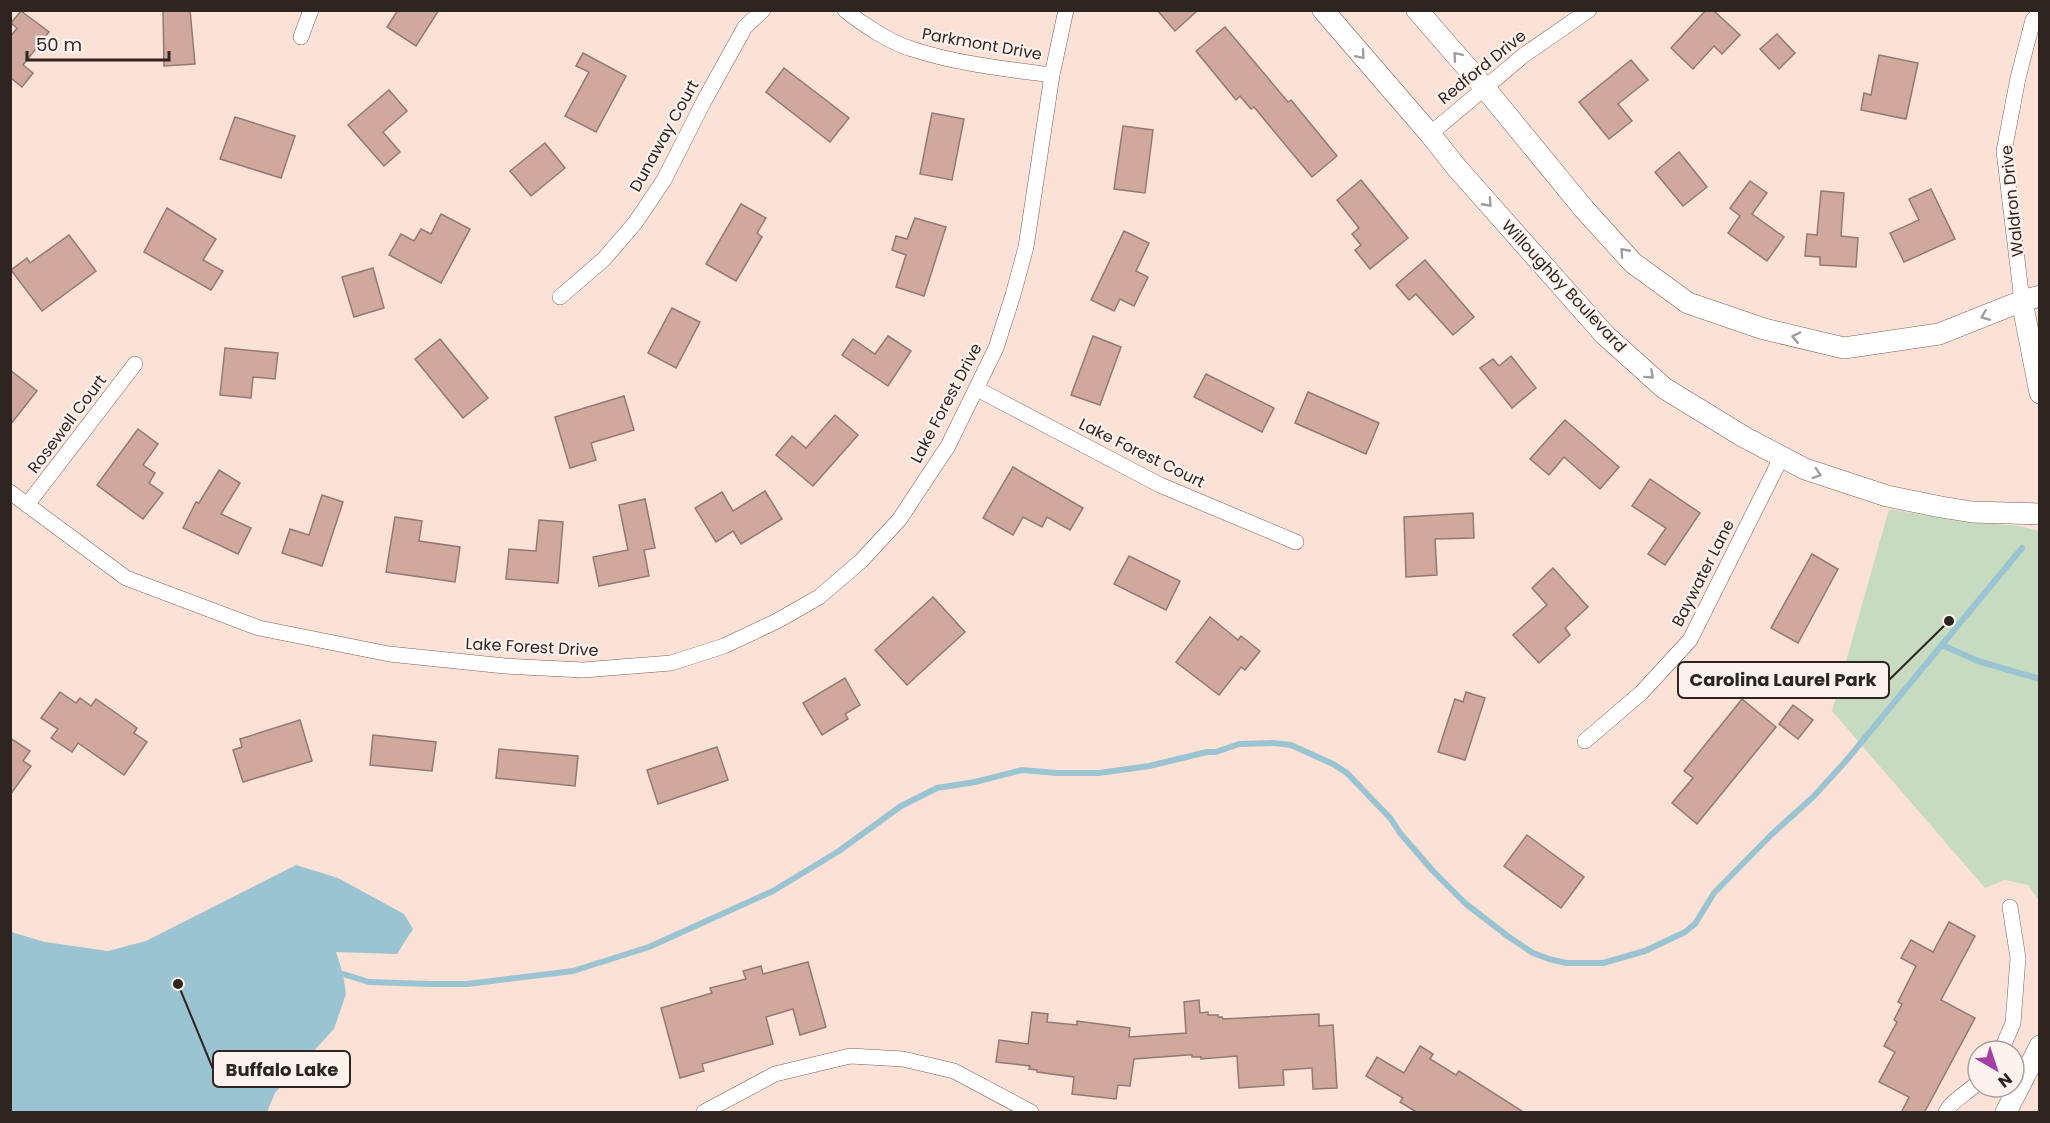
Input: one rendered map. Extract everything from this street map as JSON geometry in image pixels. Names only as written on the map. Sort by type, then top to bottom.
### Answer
[{"type":"street","points":[[301,37],[311,10]]},
{"type":"street","name":"Dunaway Court","points":[[560,297],[604,259],[635,223],[664,180],[745,27],[763,10]]},
{"type":"street","name":"Parkmont Drive","points":[[844,10],[860,22],[911,49],[978,65],[1052,75]]},
{"type":"street","name":"Lake Forest Drive","points":[[10,492],[126,578],[259,628],[389,654],[505,666],[583,670],[671,663],[724,646],[777,621],[819,597],[861,561],[898,520],[948,446],[996,348],[1013,295],[1026,246],[1052,75],[1066,10]]},
{"type":"street","name":"Willoughby Boulevard","points":[[1323,10],[1488,203],[1605,334],[1664,388],[1744,438],[1805,469],[1887,496],[1972,512],[2040,514]]},
{"type":"street","points":[[1417,10],[1484,87],[1584,209],[1633,263],[1688,303],[1764,329],[1844,348],[1939,334],[2031,298]]},
{"type":"street","name":"Redford Drive","points":[[1430,134],[1524,54],[1589,10]]},
{"type":"street","name":"Waldron Drive","points":[[2040,12],[2033,20],[2018,78],[2004,151],[2031,298],[2040,393]]},
{"type":"street","name":"Rosewell Court","points":[[27,505],[135,364]]},
{"type":"street","name":"Lake Forest Court","points":[[977,389],[1160,486],[1296,542]]},
{"type":"street","name":"Baywater Lane","points":[[1585,741],[1641,693],[1690,640],[1782,456]]},
{"type":"street","points":[[2006,1039],[2013,1023],[2018,958],[2010,907]]},
{"type":"street","points":[[704,1113],[775,1074],[850,1056],[903,1059],[954,1071],[1031,1113]]},
{"type":"street","points":[[2006,1113],[2037,1058]]},
{"type":"street","points":[[1946,1113],[1950,1105],[1966,1094]]},
{"type":"green space","points":[[1889,509],[1957,521],[2020,526],[2039,531],[2039,901],[2028,885],[2005,880],[1985,888],[1832,711]]},
{"type":"water","points":[[296,865],[338,878],[404,914],[413,929],[397,954],[336,952],[346,994],[334,1029],[275,1093],[267,1112],[11,1112],[11,932],[45,942],[108,951],[146,941]]},
{"type":"building","points":[[163,10],[190,10],[195,64],[164,66]]},
{"type":"building","points":[[398,10],[439,10],[416,46],[387,27]]},
{"type":"building","points":[[1157,10],[1198,10],[1175,31]]},
{"type":"building","points":[[1706,10],[1713,10],[1740,35],[1722,54],[1714,46],[1693,69],[1671,48]]},
{"type":"building","points":[[21,11],[49,32],[23,65],[33,73],[22,87],[12,79],[10,81],[10,37],[17,28],[11,23]]},
{"type":"building","points":[[1225,27],[1288,102],[1291,100],[1337,156],[1312,177],[1254,107],[1251,109],[1240,96],[1236,100],[1196,51]]},
{"type":"building","points":[[1777,34],[1795,53],[1779,69],[1760,49]]},
{"type":"building","points":[[583,53],[626,76],[596,132],[565,116],[589,72],[576,66]]},
{"type":"building","points":[[1879,55],[1918,63],[1906,119],[1861,110],[1864,93],[1871,95]]},
{"type":"building","points":[[1631,60],[1648,80],[1618,104],[1632,121],[1609,139],[1579,102]]},
{"type":"building","points":[[784,68],[849,118],[830,142],[766,92]]},
{"type":"building","points":[[389,90],[407,111],[383,132],[400,152],[384,166],[348,125]]},
{"type":"building","points":[[932,113],[964,119],[952,180],[920,174]]},
{"type":"building","points":[[235,117],[295,136],[281,178],[220,159]]},
{"type":"building","points":[[1123,126],[1153,130],[1145,193],[1114,189]]},
{"type":"building","points":[[545,143],[565,168],[531,196],[510,171]]},
{"type":"building","points":[[1679,152],[1707,187],[1683,206],[1655,172]]},
{"type":"building","points":[[1361,180],[1408,238],[1370,269],[1355,250],[1361,245],[1352,234],[1359,228],[1337,200]]},
{"type":"building","points":[[1750,181],[1767,193],[1752,214],[1784,237],[1767,261],[1728,233],[1740,216],[1730,208]]},
{"type":"building","points":[[1931,189],[1955,239],[1904,262],[1890,233],[1919,220],[1909,199]]},
{"type":"building","points":[[1821,191],[1844,193],[1841,236],[1858,238],[1856,267],[1820,265],[1820,257],[1805,256],[1807,234],[1817,235]]},
{"type":"building","points":[[741,204],[766,218],[757,233],[762,237],[736,281],[706,264]]},
{"type":"building","points":[[167,208],[216,239],[203,260],[223,271],[211,290],[144,252]]},
{"type":"building","points":[[441,214],[470,229],[441,283],[389,255],[401,234],[414,241],[421,229],[431,234]]},
{"type":"building","points":[[915,218],[946,227],[924,296],[896,287],[906,255],[892,250],[896,236],[907,239]]},
{"type":"building","points":[[1124,231],[1149,243],[1136,271],[1148,277],[1134,306],[1120,299],[1114,311],[1091,300]]},
{"type":"building","points":[[69,235],[96,271],[42,311],[11,270],[27,258],[30,263]]},
{"type":"building","points":[[1425,260],[1474,317],[1453,335],[1416,294],[1409,300],[1396,285]]},
{"type":"building","points":[[373,268],[384,308],[354,317],[342,277]]},
{"type":"building","points":[[672,308],[700,322],[676,368],[648,353]]},
{"type":"building","points":[[888,336],[911,351],[888,386],[842,355],[853,339],[875,354]]},
{"type":"building","points":[[1093,336],[1121,347],[1100,405],[1071,395]]},
{"type":"building","points":[[440,339],[488,398],[463,418],[415,359]]},
{"type":"building","points":[[225,348],[278,353],[275,379],[253,377],[251,398],[220,395]]},
{"type":"building","points":[[1511,356],[1536,388],[1512,408],[1480,368],[1493,359],[1499,366]]},
{"type":"building","points":[[10,370],[37,391],[10,425]]},
{"type":"building","points":[[1206,374],[1274,408],[1262,432],[1194,397]]},
{"type":"building","points":[[1308,392],[1379,423],[1366,454],[1295,423]]},
{"type":"building","points":[[624,396],[634,430],[591,443],[596,460],[570,468],[555,417]]},
{"type":"building","points":[[835,415],[858,435],[813,486],[776,455],[792,436],[806,448]]},
{"type":"building","points":[[1565,420],[1619,467],[1600,489],[1564,457],[1549,475],[1530,459]]},
{"type":"building","points":[[138,429],[158,444],[143,465],[155,473],[149,483],[163,493],[143,519],[97,485]]},
{"type":"building","points":[[1013,467],[1083,508],[1070,530],[1047,517],[1042,527],[1023,517],[1013,535],[983,518]]},
{"type":"building","points":[[219,470],[240,483],[221,514],[251,528],[238,554],[183,528],[196,502],[199,503]]},
{"type":"building","points":[[1650,479],[1700,513],[1665,565],[1648,554],[1666,528],[1632,506]]},
{"type":"building","points":[[765,491],[782,519],[741,544],[733,531],[716,542],[695,508],[722,492],[733,511]]},
{"type":"building","points":[[322,495],[343,502],[322,566],[282,553],[290,529],[309,535]]},
{"type":"building","points":[[645,499],[655,548],[644,550],[649,576],[599,586],[593,557],[628,550],[619,505]]},
{"type":"building","points":[[1473,513],[1474,538],[1435,539],[1437,575],[1406,577],[1404,517]]},
{"type":"building","points":[[395,517],[422,521],[419,541],[460,547],[455,582],[386,572]]},
{"type":"building","points":[[539,520],[563,522],[558,583],[506,579],[509,549],[536,551]]},
{"type":"building","points":[[1812,554],[1838,569],[1798,643],[1771,628]]},
{"type":"building","points":[[1129,556],[1180,581],[1166,610],[1114,584]]},
{"type":"building","points":[[1553,568],[1588,607],[1565,628],[1570,635],[1539,663],[1513,635],[1547,605],[1532,588]]},
{"type":"building","points":[[933,597],[965,632],[907,685],[875,650]]},
{"type":"building","points":[[1210,617],[1238,640],[1241,636],[1260,651],[1245,670],[1241,667],[1219,695],[1176,662]]},
{"type":"building","points":[[845,678],[860,705],[845,714],[848,719],[822,735],[803,703]]},
{"type":"building","points":[[60,692],[76,703],[80,698],[91,706],[96,699],[137,728],[134,733],[147,742],[124,775],[78,743],[72,752],[51,738],[58,729],[41,718]]},
{"type":"building","points":[[1466,692],[1485,698],[1465,760],[1438,752],[1455,699],[1463,702]]},
{"type":"building","points":[[1742,699],[1776,727],[1697,824],[1672,803],[1693,778],[1684,771]]},
{"type":"building","points":[[1793,705],[1813,720],[1798,739],[1779,724]]},
{"type":"building","points":[[300,720],[312,761],[243,782],[233,750],[242,747],[240,739]]},
{"type":"building","points":[[373,735],[436,742],[432,771],[370,765]]},
{"type":"building","points":[[10,738],[30,751],[23,761],[31,766],[10,795]]},
{"type":"building","points":[[717,747],[728,780],[658,804],[647,770]]},
{"type":"building","points":[[499,749],[578,756],[575,786],[496,778]]},
{"type":"building","points":[[1527,835],[1584,877],[1561,908],[1504,866]]},
{"type":"building","points":[[1949,922],[1975,936],[1941,1000],[1975,1018],[1924,1113],[1901,1113],[1909,1097],[1879,1082],[1895,1052],[1884,1046],[1897,1022],[1894,1020],[1902,1004],[1898,1002],[1916,966],[1901,958],[1911,940],[1933,952]]},
{"type":"building","points":[[808,962],[826,1027],[800,1035],[793,1009],[766,1017],[773,1044],[702,1064],[704,1071],[680,1078],[661,1008],[712,993],[710,988],[746,979],[743,971],[761,966],[763,974]]},
{"type":"building","points":[[1199,1000],[1200,1013],[1208,1012],[1208,1015],[1218,1015],[1223,1019],[1319,1014],[1319,1026],[1333,1025],[1337,1088],[1313,1089],[1312,1068],[1283,1070],[1284,1085],[1239,1088],[1237,1056],[1201,1059],[1201,1057],[1188,1055],[1134,1059],[1130,1086],[1118,1085],[1116,1099],[1072,1094],[1074,1077],[1037,1072],[1037,1070],[1029,1069],[1030,1066],[996,1062],[999,1040],[1028,1044],[1032,1012],[1048,1014],[1047,1022],[1077,1025],[1077,1021],[1130,1028],[1129,1037],[1186,1033],[1184,1002]]},
{"type":"building","points":[[1420,1046],[1433,1054],[1430,1059],[1456,1075],[1459,1071],[1525,1113],[1418,1113],[1400,1102],[1403,1098],[1366,1076],[1377,1057],[1404,1073]]},
{"type":"waterway","points":[[336,977],[343,974],[369,982],[467,984],[573,971],[649,947],[773,891],[839,851],[901,806],[937,788],[975,782],[1022,770],[1099,773],[1149,766],[1207,752],[1216,752],[1239,744],[1274,743],[1291,745],[1347,773],[1391,819],[1433,871],[1466,904],[1509,937],[1533,953],[1549,959],[1566,963],[1603,963],[1645,951],[1685,932],[1695,924],[1714,893],[1771,835],[1813,797],[1845,762],[2022,548]]},
{"type":"waterway","points":[[1942,645],[1978,661],[2040,679]]},
{"type":"place","name":"Carolina Laurel Park","points":[[1949,621]]},
{"type":"place","name":"Buffalo Lake","points":[[178,984]]}]
